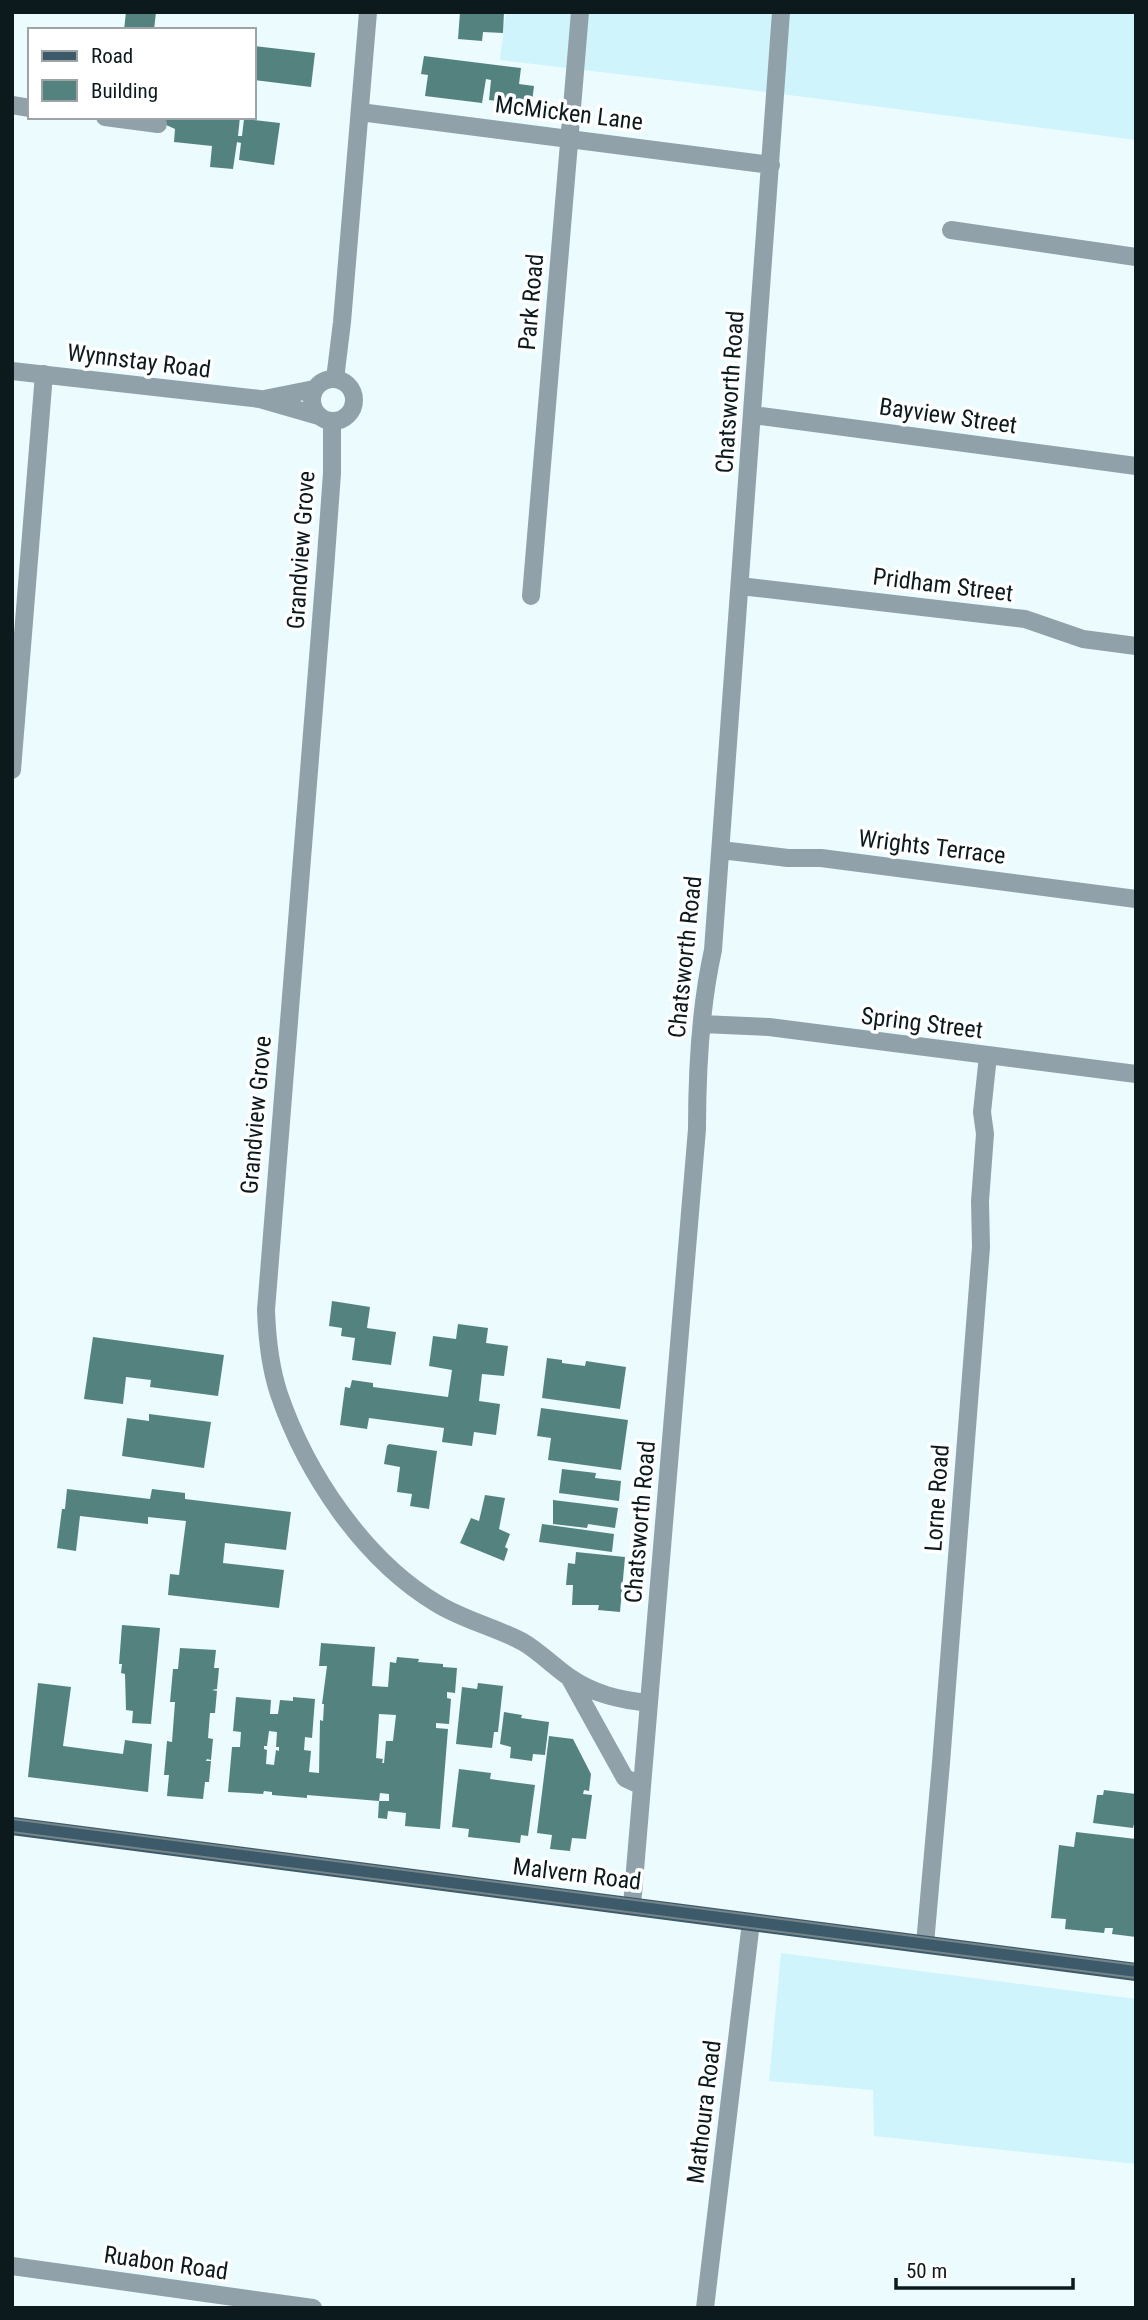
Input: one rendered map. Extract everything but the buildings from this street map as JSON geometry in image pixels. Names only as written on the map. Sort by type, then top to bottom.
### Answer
[{"type":"main road","name":"Malvern Road","points":[[12,1826],[1136,1972]]},
{"type":"street","points":[[335,379],[368,12]]},
{"type":"street","name":"Park Road","points":[[531,596],[580,12]]},
{"type":"street","name":"Chatsworth Road","points":[[632,1906],[697,1129],[702,1024],[706,980],[713,950],[721,850],[781,12]]},
{"type":"street","name":"McMicken Lane","points":[[360,111],[771,165]]},
{"type":"street","points":[[120,119],[158,124]]},
{"type":"street","points":[[951,230],[1136,257]]},
{"type":"street","name":"Wynnstay Road","points":[[12,371],[260,399],[325,419]]},
{"type":"street","points":[[12,770],[44,374]]},
{"type":"street","points":[[327,379],[348,384],[354,405],[346,417],[325,419],[312,403],[314,389],[327,379]]},
{"type":"street","name":"Wynnstay Road","points":[[260,399],[314,389]]},
{"type":"street","name":"Bayview Street","points":[[753,415],[1136,466]]},
{"type":"street","name":"Grandview Grove","points":[[325,419],[332,473],[266,1310],[271,1364],[279,1393],[313,1469],[339,1509],[376,1553],[411,1586],[436,1604],[522,1642],[550,1660],[569,1677],[610,1697],[649,1703]]},
{"type":"street","name":"Pridham Street","points":[[740,586],[1025,619],[1083,639],[1136,646]]},
{"type":"street","name":"Wrights Terrace","points":[[721,850],[788,858],[821,858],[1136,899]]},
{"type":"street","name":"Spring Street","points":[[702,1024],[769,1027],[1136,1074]]},
{"type":"street","name":"Lorne Road","points":[[925,1944],[981,1247],[980,1201],[985,1134],[982,1112],[988,1056]]},
{"type":"street","name":"Grandview Grove","points":[[569,1677],[625,1778],[642,1786]]},
{"type":"street","name":"Mathoura Road","points":[[705,2308],[751,1922]]},
{"type":"street","name":"Ruabon Road","points":[[12,2266],[313,2308]]},
{"type":"shaded area","points":[[506,12],[1136,13],[1136,140],[500,60]]},
{"type":"shaded area","points":[[781,1953],[1136,1999],[1136,2164],[874,2136],[873,2090],[769,2081]]},
{"type":"tram line","points":[[12,1819],[1136,1965]]},
{"type":"tram line","points":[[12,1832],[1136,1978]]}]
